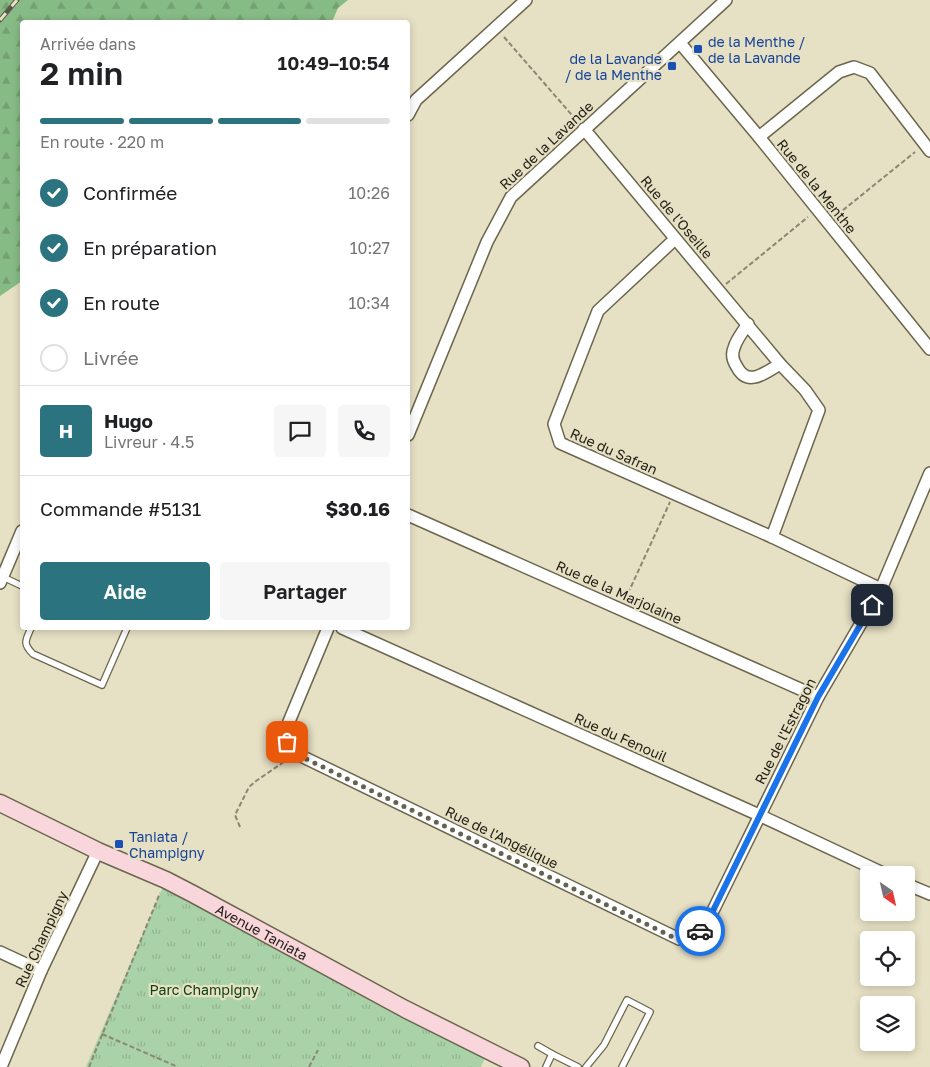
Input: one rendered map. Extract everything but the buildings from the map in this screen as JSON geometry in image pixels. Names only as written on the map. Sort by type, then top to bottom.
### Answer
[{"type":"main road","name":"Avenue Taniata","points":[[0,803],[98,851],[166,880],[405,1009],[521,1067]]},
{"type":"street","points":[[410,111],[416,100],[526,0]]},
{"type":"street","name":"Rue de la Lavande","points":[[410,430],[486,242],[511,197],[726,0]]},
{"type":"street","name":"Rue de la Menthe","points":[[680,43],[759,137],[930,349]]},
{"type":"street","points":[[759,137],[839,72],[854,67],[870,73],[927,148]]},
{"type":"street","name":"Rue de l'Oseille","points":[[584,129],[780,364],[805,390],[819,410],[772,537]]},
{"type":"street","name":"Rue du Safran","points":[[675,239],[598,311],[554,424],[560,444],[772,537],[880,589]]},
{"type":"street","points":[[748,324],[733,349],[733,360],[739,371],[748,378],[758,377],[780,364]]},
{"type":"street","name":"Rue de l'Estragon","points":[[759,815],[818,697],[880,589],[930,473]]},
{"type":"street","name":"Rue de la Marjolaine","points":[[410,516],[818,697]]},
{"type":"street","points":[[1,580],[20,536]]},
{"type":"street","points":[[296,754],[287,742],[288,724],[327,630]]},
{"type":"street","name":"Rue du Fenouil","points":[[346,630],[759,815],[868,866]]},
{"type":"street","name":"Rue de l'Angélique","points":[[296,754],[679,940],[694,936],[705,927],[759,815]]},
{"type":"street","name":"Rue Champigny","points":[[1,1067],[41,971],[98,851]]},
{"type":"street","points":[[915,888],[930,894]]},
{"type":"street","points":[[0,952],[41,971]]},
{"type":"lane","points":[[1,580],[20,585]]},
{"type":"lane","points":[[30,630],[26,641],[27,648],[33,654],[102,685],[126,630]]},
{"type":"lane","points":[[586,1067],[604,1045],[627,1000],[650,1012],[622,1067]]},
{"type":"lane","points":[[538,1046],[578,1067]]},
{"type":"lane","points":[[546,1067],[552,1054]]},
{"type":"path","points":[[496,27],[584,129]]},
{"type":"path","points":[[828,222],[927,148]]},
{"type":"path","points":[[719,290],[817,210]]},
{"type":"path","points":[[619,609],[674,493]]},
{"type":"path","points":[[240,827],[235,815],[249,787],[296,754]]},
{"type":"path","points":[[89,1067],[154,905],[166,880]]},
{"type":"path","points":[[102,1034],[178,1067]]},
{"type":"path","points":[[309,1067],[318,1050]]},
{"type":"green space","points":[[0,0],[348,0],[338,8],[333,20],[20,20],[20,282],[0,296]]},
{"type":"green space","name":"Parc Champigny","points":[[166,880],[488,1051],[481,1067],[86,1067]]},
{"type":"green space","points":[[120,1057],[146,1067],[116,1067]]},
{"type":"railway","points":[[0,20],[17,0]]},
{"type":"way so far","points":[[287,742],[296,754],[679,940],[694,936],[700,931]]},
{"type":"place","name":"de la Menthe / de la Lavande","points":[[698,49]]},
{"type":"place","name":"de la Lavande / de la Menthe","points":[[672,66]]},
{"type":"place","name":"Taniata / Champigny","points":[[119,844]]},
{"type":"route","points":[[700,931],[705,927],[818,697],[872,605]]}]
